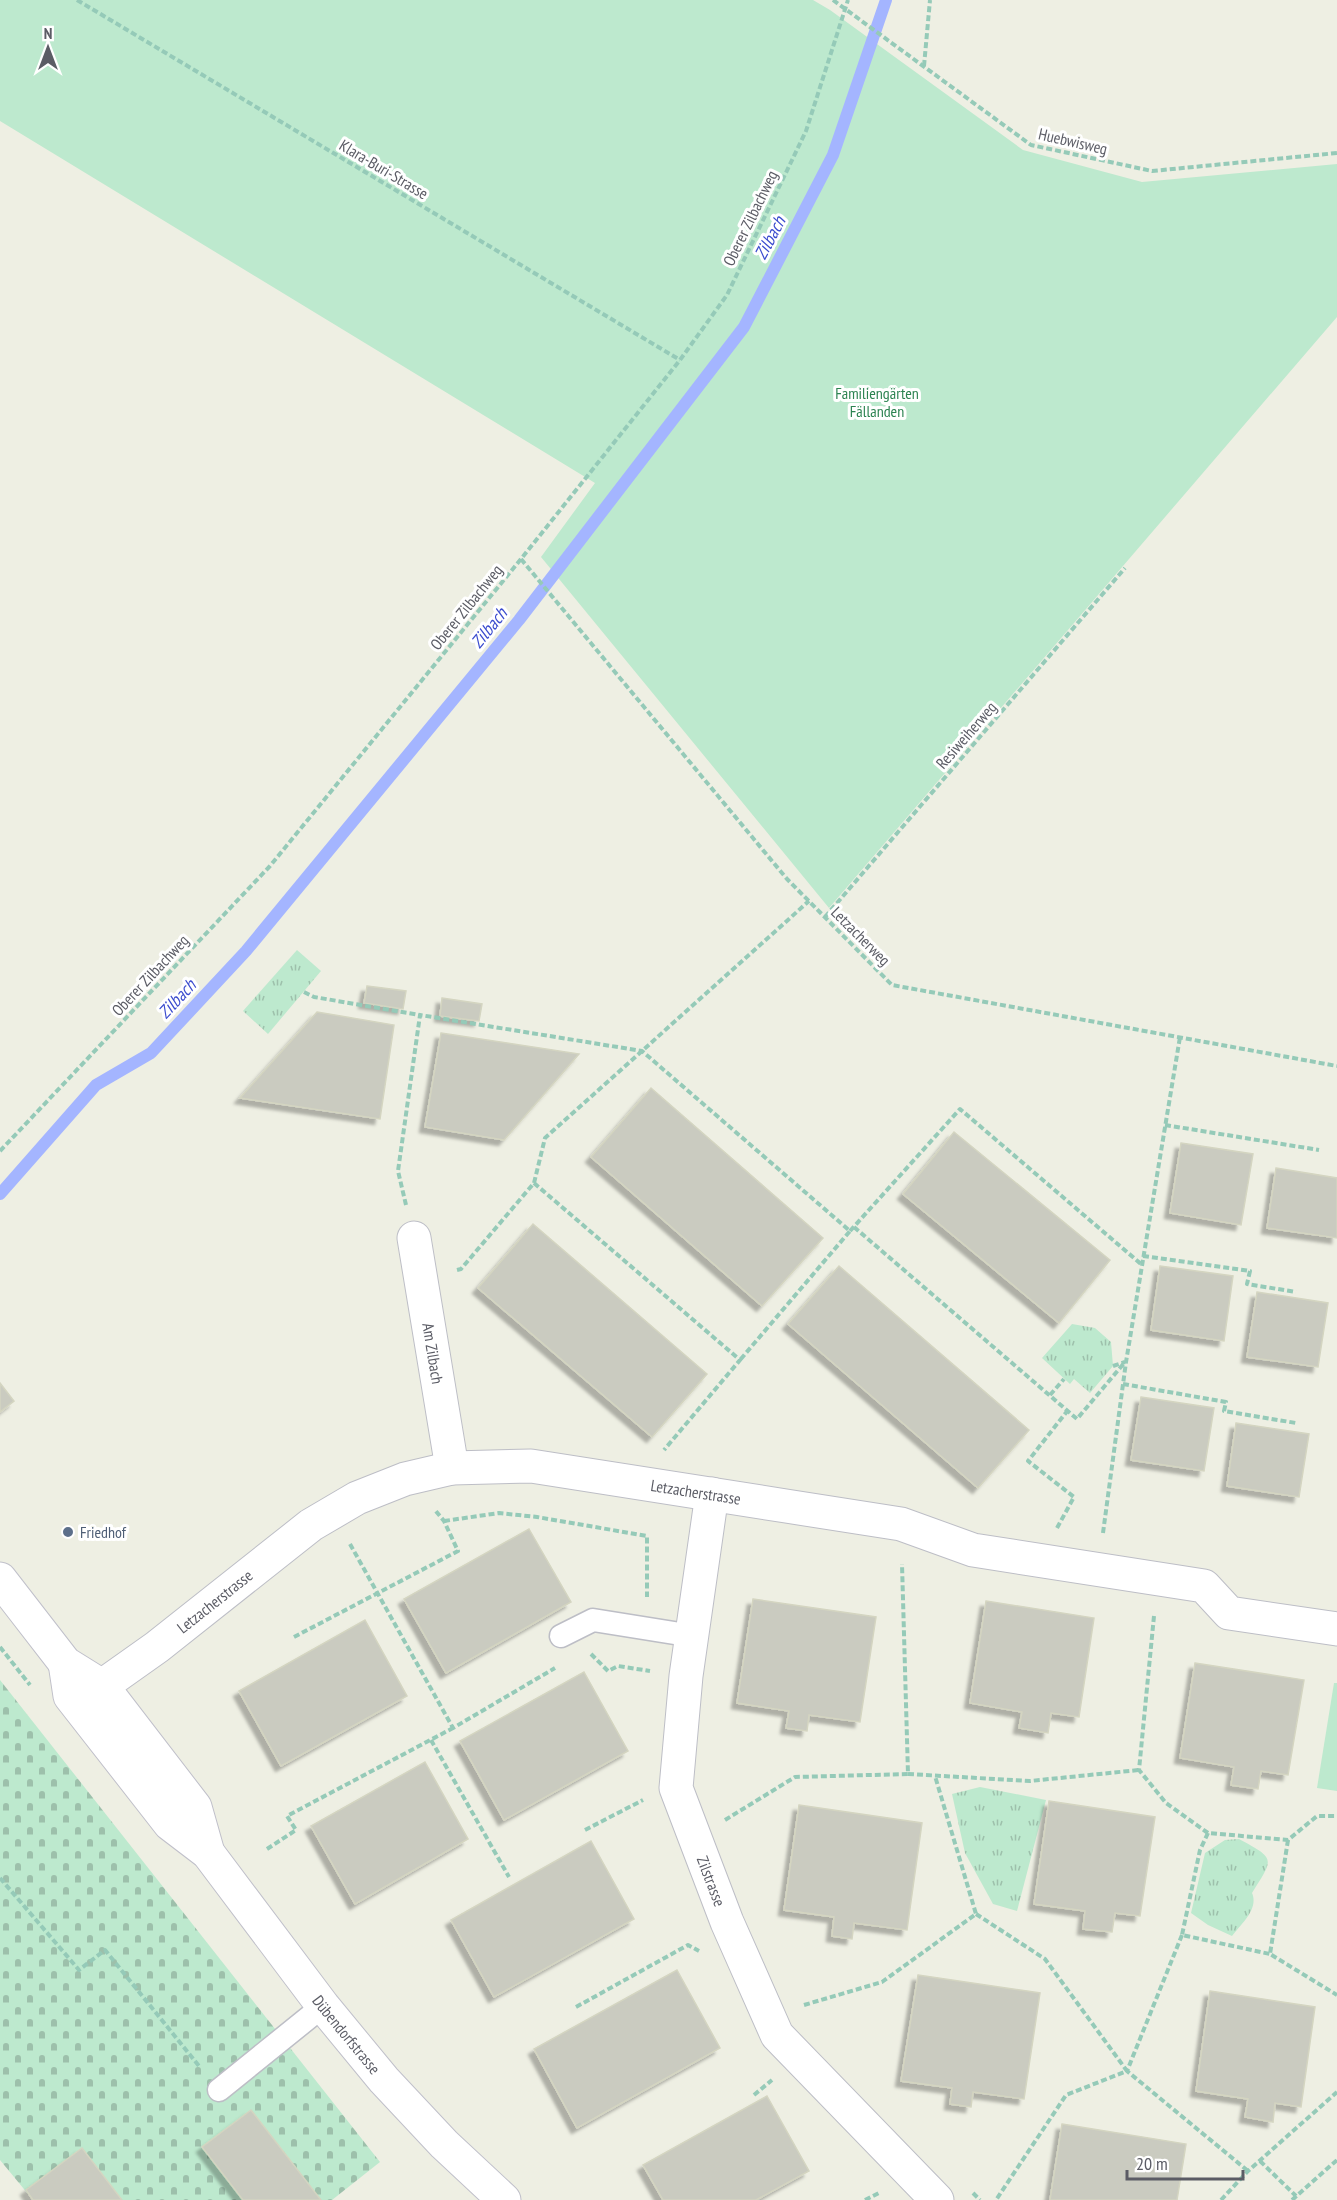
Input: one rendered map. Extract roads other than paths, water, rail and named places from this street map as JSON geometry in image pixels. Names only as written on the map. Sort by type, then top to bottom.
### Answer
[{"type":"street","name":"Am Zilbach","points":[[414,1238],[452,1468]]},
{"type":"street","name":"Letzacherstrasse","points":[[102,1686],[158,1647],[311,1525],[357,1498],[405,1479],[452,1468],[531,1466],[901,1524],[973,1550],[1204,1586],[1228,1613],[1337,1629]]},
{"type":"street","name":"Zilstrasse","points":[[712,1494],[686,1676],[676,1788],[746,1965],[777,2035],[937,2200]]},
{"type":"street","name":"Dübendorfstrasse","points":[[0,1579],[65,1664],[102,1686],[195,1807],[208,1853]]},
{"type":"street","name":"Dübendorfstrasse","points":[[65,1664],[70,1696],[170,1824],[208,1853],[323,2006],[384,2080],[444,2144],[504,2200]]},
{"type":"lane","points":[[561,1636],[593,1620],[693,1636]]},
{"type":"lane","points":[[219,2090],[323,2006]]},
{"type":"waterway","name":"Zilbach","points":[[0,1194],[96,1085],[151,1053],[246,951],[519,620],[744,327],[833,155],[886,0]]},
{"type":"place","name":"Friedhof","points":[[68,1532]]},
{"type":"park label","name":"Familiengärten Fällanden","points":[[877,402]]}]
